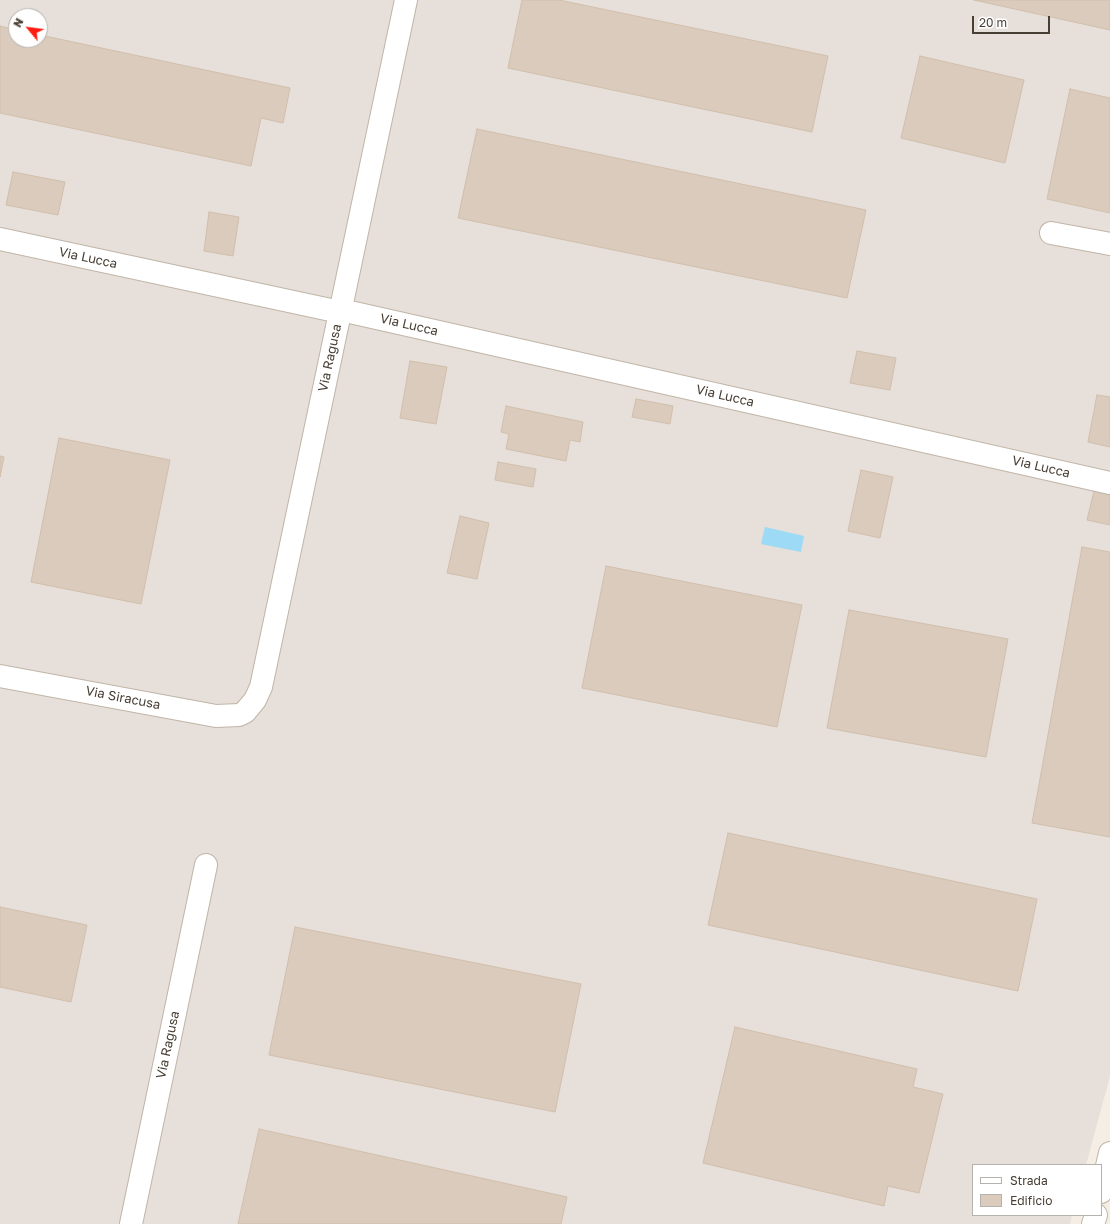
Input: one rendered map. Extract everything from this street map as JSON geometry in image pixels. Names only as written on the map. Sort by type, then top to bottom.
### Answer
[{"type":"street","name":"Via Ragusa","points":[[245,712],[256,700],[261,687],[406,0]]},
{"type":"street","points":[[1050,233],[1110,244]]},
{"type":"street","name":"Via Lucca","points":[[0,239],[340,311],[1110,483]]},
{"type":"street","name":"Via Siracusa","points":[[0,676],[216,716],[232,716],[245,712]]},
{"type":"street","name":"Via Ragusa","points":[[131,1224],[206,865]]},
{"type":"street","points":[[1102,1188],[1110,1153]]},
{"type":"shaded area","points":[[0,0],[1110,0],[1110,1076],[1086,1164],[972,1164],[972,1216],[1072,1216],[1070,1224],[0,1224]]},
{"type":"water","points":[[765,527],[804,536],[801,552],[761,544]]},
{"type":"building","points":[[522,0],[559,0],[828,56],[812,132],[508,68]]},
{"type":"building","points":[[974,0],[1110,0],[1110,30]]},
{"type":"building","points":[[0,26],[8,28],[8,48],[48,48],[48,37],[290,88],[283,123],[261,118],[251,166],[0,113]]},
{"type":"building","points":[[920,56],[1024,80],[1005,163],[901,138]]},
{"type":"building","points":[[1070,89],[1110,98],[1110,213],[1047,199]]},
{"type":"building","points":[[477,129],[866,210],[847,298],[458,218]]},
{"type":"building","points":[[13,172],[65,182],[58,215],[6,205]]},
{"type":"building","points":[[209,212],[239,217],[233,256],[204,251]]},
{"type":"building","points":[[857,351],[896,358],[890,390],[850,383]]},
{"type":"building","points":[[410,361],[447,367],[436,424],[400,418]]},
{"type":"building","points":[[1097,395],[1110,397],[1110,447],[1088,442]]},
{"type":"building","points":[[636,399],[673,406],[670,424],[632,417]]},
{"type":"building","points":[[506,406],[583,422],[580,442],[570,440],[566,461],[506,449],[509,434],[501,432]]},
{"type":"building","points":[[59,438],[170,460],[141,604],[31,582]]},
{"type":"building","points":[[0,456],[4,457],[0,477]]},
{"type":"building","points":[[498,462],[536,469],[533,487],[495,480]]},
{"type":"building","points":[[861,470],[893,477],[880,538],[848,531]]},
{"type":"building","points":[[1095,487],[1110,491],[1110,525],[1087,520]]},
{"type":"building","points":[[460,516],[489,523],[477,579],[447,573]]},
{"type":"building","points":[[1082,547],[1110,552],[1110,837],[1032,823]]},
{"type":"building","points":[[606,566],[802,605],[777,727],[582,688]]},
{"type":"building","points":[[849,610],[1008,639],[986,757],[827,728]]},
{"type":"building","points":[[728,833],[1037,899],[1018,991],[708,925]]},
{"type":"building","points":[[0,907],[87,925],[71,1002],[0,987]]},
{"type":"building","points":[[295,927],[581,984],[555,1112],[269,1055]]},
{"type":"building","points":[[735,1027],[917,1069],[913,1087],[943,1094],[919,1193],[888,1186],[884,1206],[703,1163]]},
{"type":"building","points":[[259,1129],[567,1197],[561,1224],[238,1224]]}]
